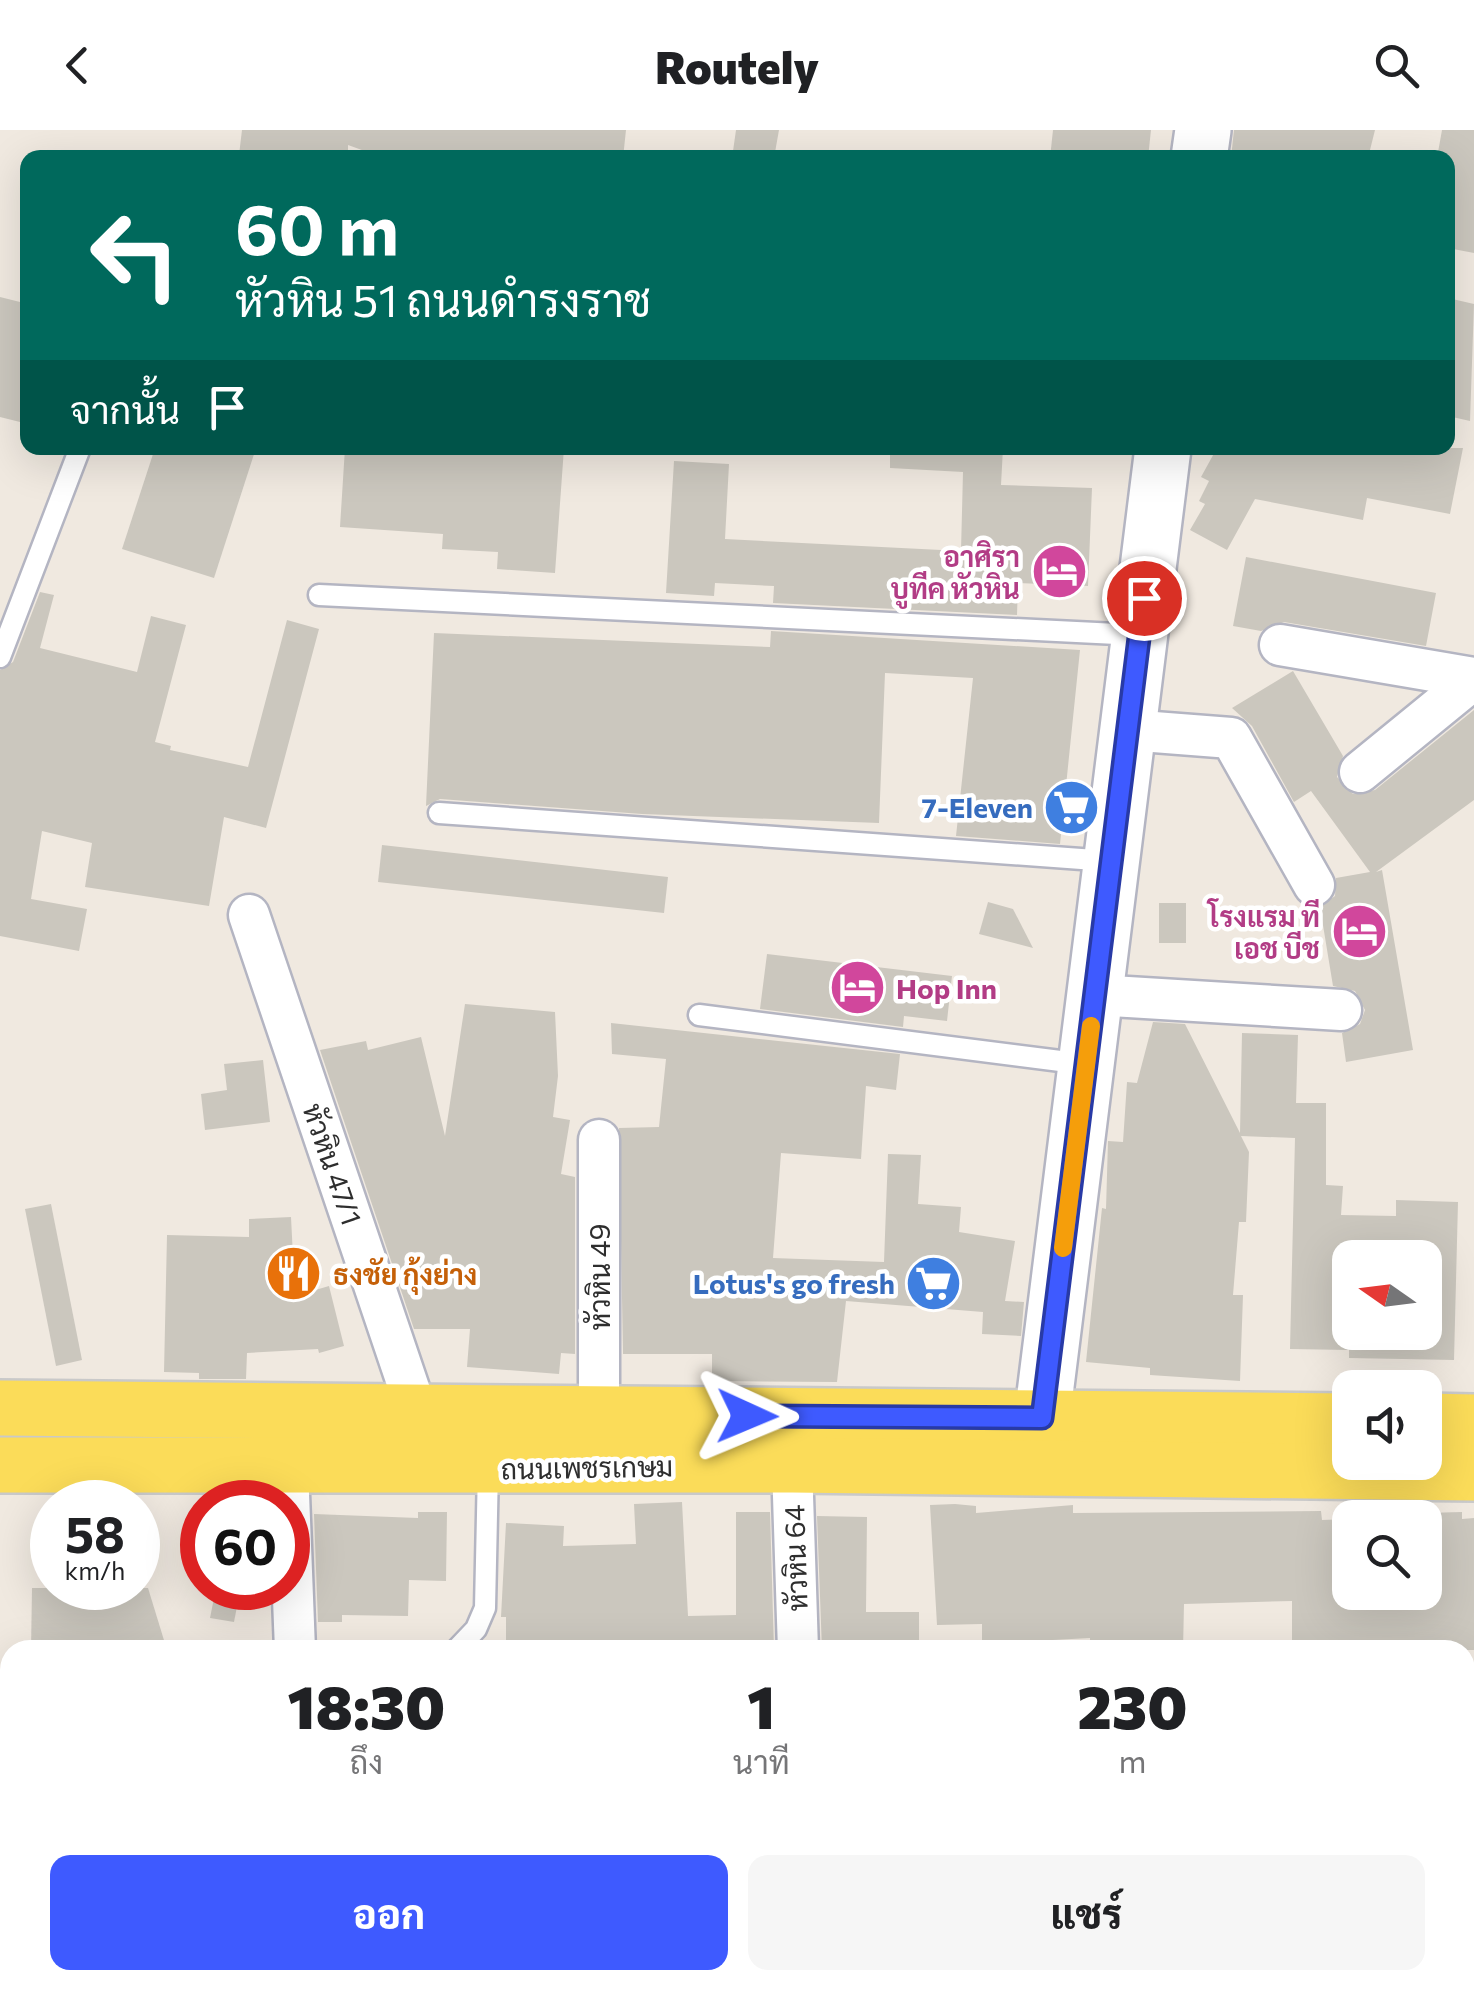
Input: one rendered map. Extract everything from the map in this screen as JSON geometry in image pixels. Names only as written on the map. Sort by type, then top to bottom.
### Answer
[{"type":"main road","name":"ถนนเพชรเกษม","points":[[0,1408],[599,1414],[1474,1473]]},
{"type":"main road","name":"ถนนเพชรเกษม","points":[[0,1465],[792,1466],[1332,1422]]},
{"type":"main road","points":[[1442,1422],[1474,1422]]},
{"type":"street","points":[[1041,1443],[1162,455]]},
{"type":"street","points":[[1280,645],[1474,678]]},
{"type":"street","points":[[1360,772],[1474,678]]},
{"type":"street","points":[[1128,730],[1231,738],[1314,885]]},
{"type":"street","name":"หัวหิน 47/1","points":[[250,916],[417,1412]]},
{"type":"street","points":[[1095,995],[1341,1010]]},
{"type":"street","name":"หัวหิน 49","points":[[599,1414],[600,1140]]},
{"type":"street","name":"หัวหิน 64","points":[[792,1466],[798,1640]]},
{"type":"street","points":[[288,1468],[295,1640]]},
{"type":"lane","points":[[0,657],[77,455]]},
{"type":"lane","points":[[319,595],[1140,635]]},
{"type":"lane","points":[[439,814],[1111,861]]},
{"type":"lane","points":[[700,1014],[1086,1064]]},
{"type":"lane","points":[[466,1640],[476,1629],[485,1608],[488,1468]]},
{"type":"building","points":[[242,130],[626,130],[624,150],[362,150],[348,145],[348,150],[240,150]]},
{"type":"building","points":[[736,130],[779,130],[775,150],[733,150]]},
{"type":"building","points":[[1053,130],[1151,130],[1149,150],[1051,150]]},
{"type":"building","points":[[1234,130],[1375,130],[1370,150],[1232,150]]},
{"type":"building","points":[[1442,130],[1474,130],[1474,253],[1455,249],[1455,150],[1438,150]]},
{"type":"building","points":[[0,297],[20,302],[20,422],[0,417]]},
{"type":"building","points":[[1455,300],[1474,304],[1470,421],[1455,418]]},
{"type":"building","points":[[1455,448],[1463,448],[1450,514],[1367,498],[1363,520],[1255,499],[1227,550],[1190,530],[1205,504],[1199,501],[1209,481],[1201,477],[1213,455],[1455,455]]},
{"type":"building","points":[[153,455],[254,455],[214,578],[122,549]]},
{"type":"building","points":[[345,455],[563,455],[555,573],[497,569],[498,552],[442,549],[443,534],[340,527]]},
{"type":"building","points":[[890,455],[1003,455],[1001,485],[1092,488],[1088,586],[1018,583],[1017,615],[773,603],[774,586],[715,583],[714,596],[666,593],[674,461],[729,464],[725,539],[961,551],[963,472],[890,468]]},
{"type":"building","points":[[1246,557],[1436,593],[1426,646],[1284,622],[1261,631],[1233,626]]},
{"type":"building","points":[[40,592],[54,595],[40,648],[137,672],[151,616],[186,625],[155,742],[171,746],[170,750],[248,767],[287,620],[319,629],[266,828],[224,817],[209,906],[85,887],[92,843],[42,831],[31,899],[87,909],[79,951],[0,936],[0,670],[13,662]]},
{"type":"building","points":[[771,631],[1080,650],[1060,844],[956,836],[973,678],[885,673],[879,823],[642,814],[440,799],[426,806],[434,633],[770,647]]},
{"type":"building","points":[[1293,671],[1343,756],[1337,777],[1353,794],[1375,790],[1474,710],[1474,800],[1376,872],[1382,870],[1413,1050],[1346,1062],[1342,1033],[1360,1024],[1365,1010],[1355,991],[1333,986],[1320,907],[1335,896],[1336,878],[1370,872],[1311,791],[1294,802],[1252,726],[1232,708]]},
{"type":"building","points":[[382,845],[668,877],[664,913],[378,882]]},
{"type":"building","points":[[988,902],[1013,909],[1033,948],[979,934]]},
{"type":"building","points":[[1159,903],[1186,903],[1186,943],[1159,943]]},
{"type":"building","name":"Hop Inn","points":[[767,954],[952,976],[947,1021],[904,1016],[903,1027],[760,1009]]},
{"type":"building","points":[[465,1004],[555,1012],[558,1076],[553,1117],[570,1120],[561,1174],[575,1177],[575,1354],[561,1353],[559,1374],[467,1367],[470,1329],[414,1329],[320,1050],[366,1041],[368,1050],[421,1037],[445,1136]]},
{"type":"building","points":[[1153,1022],[1185,1024],[1240,1133],[1242,1033],[1298,1035],[1296,1103],[1326,1103],[1326,1185],[1343,1186],[1341,1215],[1396,1216],[1396,1200],[1458,1202],[1454,1360],[1349,1358],[1349,1350],[1442,1350],[1442,1240],[1332,1240],[1332,1350],[1290,1349],[1295,1138],[1241,1136],[1249,1152],[1246,1222],[1239,1222],[1233,1295],[1243,1295],[1240,1381],[1150,1375],[1150,1368],[1086,1362],[1102,1208],[1106,1209],[1108,1141],[1123,1142],[1127,1082],[1137,1083]]},
{"type":"building","points":[[611,1023],[900,1054],[896,1090],[866,1086],[861,1159],[781,1153],[773,1258],[884,1262],[888,1154],[921,1155],[918,1204],[961,1207],[959,1232],[1015,1241],[1005,1301],[1024,1302],[1021,1336],[982,1334],[983,1312],[846,1301],[837,1382],[712,1381],[712,1354],[623,1354],[619,1128],[659,1127],[666,1059],[612,1054]]},
{"type":"building","points":[[263,1060],[270,1122],[205,1130],[201,1094],[227,1090],[224,1064]]},
{"type":"building","points":[[51,1204],[82,1360],[56,1366],[25,1209]]},
{"type":"building","points":[[291,1217],[295,1296],[329,1286],[344,1346],[319,1353],[318,1349],[247,1353],[246,1379],[199,1379],[199,1373],[164,1372],[167,1235],[249,1237],[249,1219]]},
{"type":"building","points":[[682,1502],[688,1616],[736,1615],[736,1512],[770,1512],[774,1640],[506,1640],[506,1617],[501,1617],[506,1523],[564,1526],[563,1546],[636,1544],[634,1504]]},
{"type":"building","points":[[930,1505],[976,1506],[976,1513],[1073,1505],[1073,1513],[1321,1511],[1322,1520],[1332,1520],[1332,1610],[1442,1610],[1442,1513],[1462,1512],[1462,1519],[1474,1518],[1474,1640],[1292,1640],[1292,1601],[1184,1604],[1183,1640],[982,1640],[982,1624],[937,1625]]},
{"type":"building","points":[[418,1512],[447,1512],[446,1581],[409,1580],[408,1616],[342,1615],[342,1622],[318,1622],[314,1514],[418,1518]]},
{"type":"building","points":[[817,1516],[867,1517],[866,1612],[919,1612],[919,1640],[822,1640]]},
{"type":"building","points":[[32,1610],[155,1610],[164,1640],[31,1640]]},
{"type":"building","points":[[212,1610],[236,1610],[234,1622],[210,1618]]},
{"type":"slow traffic","points":[[1063,1248],[1091,1026]]},
{"type":"place","name":"อาศิรา บูทีค หัวหิน","points":[[1059,572]]},
{"type":"place","name":"7-Eleven","points":[[1072,807]]},
{"type":"place","name":"โรงแรม ที เอช บีช","points":[[1359,932]]},
{"type":"place","name":"Hop Inn","points":[[857,988]]},
{"type":"place","name":"ธงชัย กุ้งย่าง","points":[[294,1274]]},
{"type":"place","name":"Lotus's go fresh","points":[[934,1283]]},
{"type":"route","points":[[747,1416],[1042,1418],[1144,598]]}]
